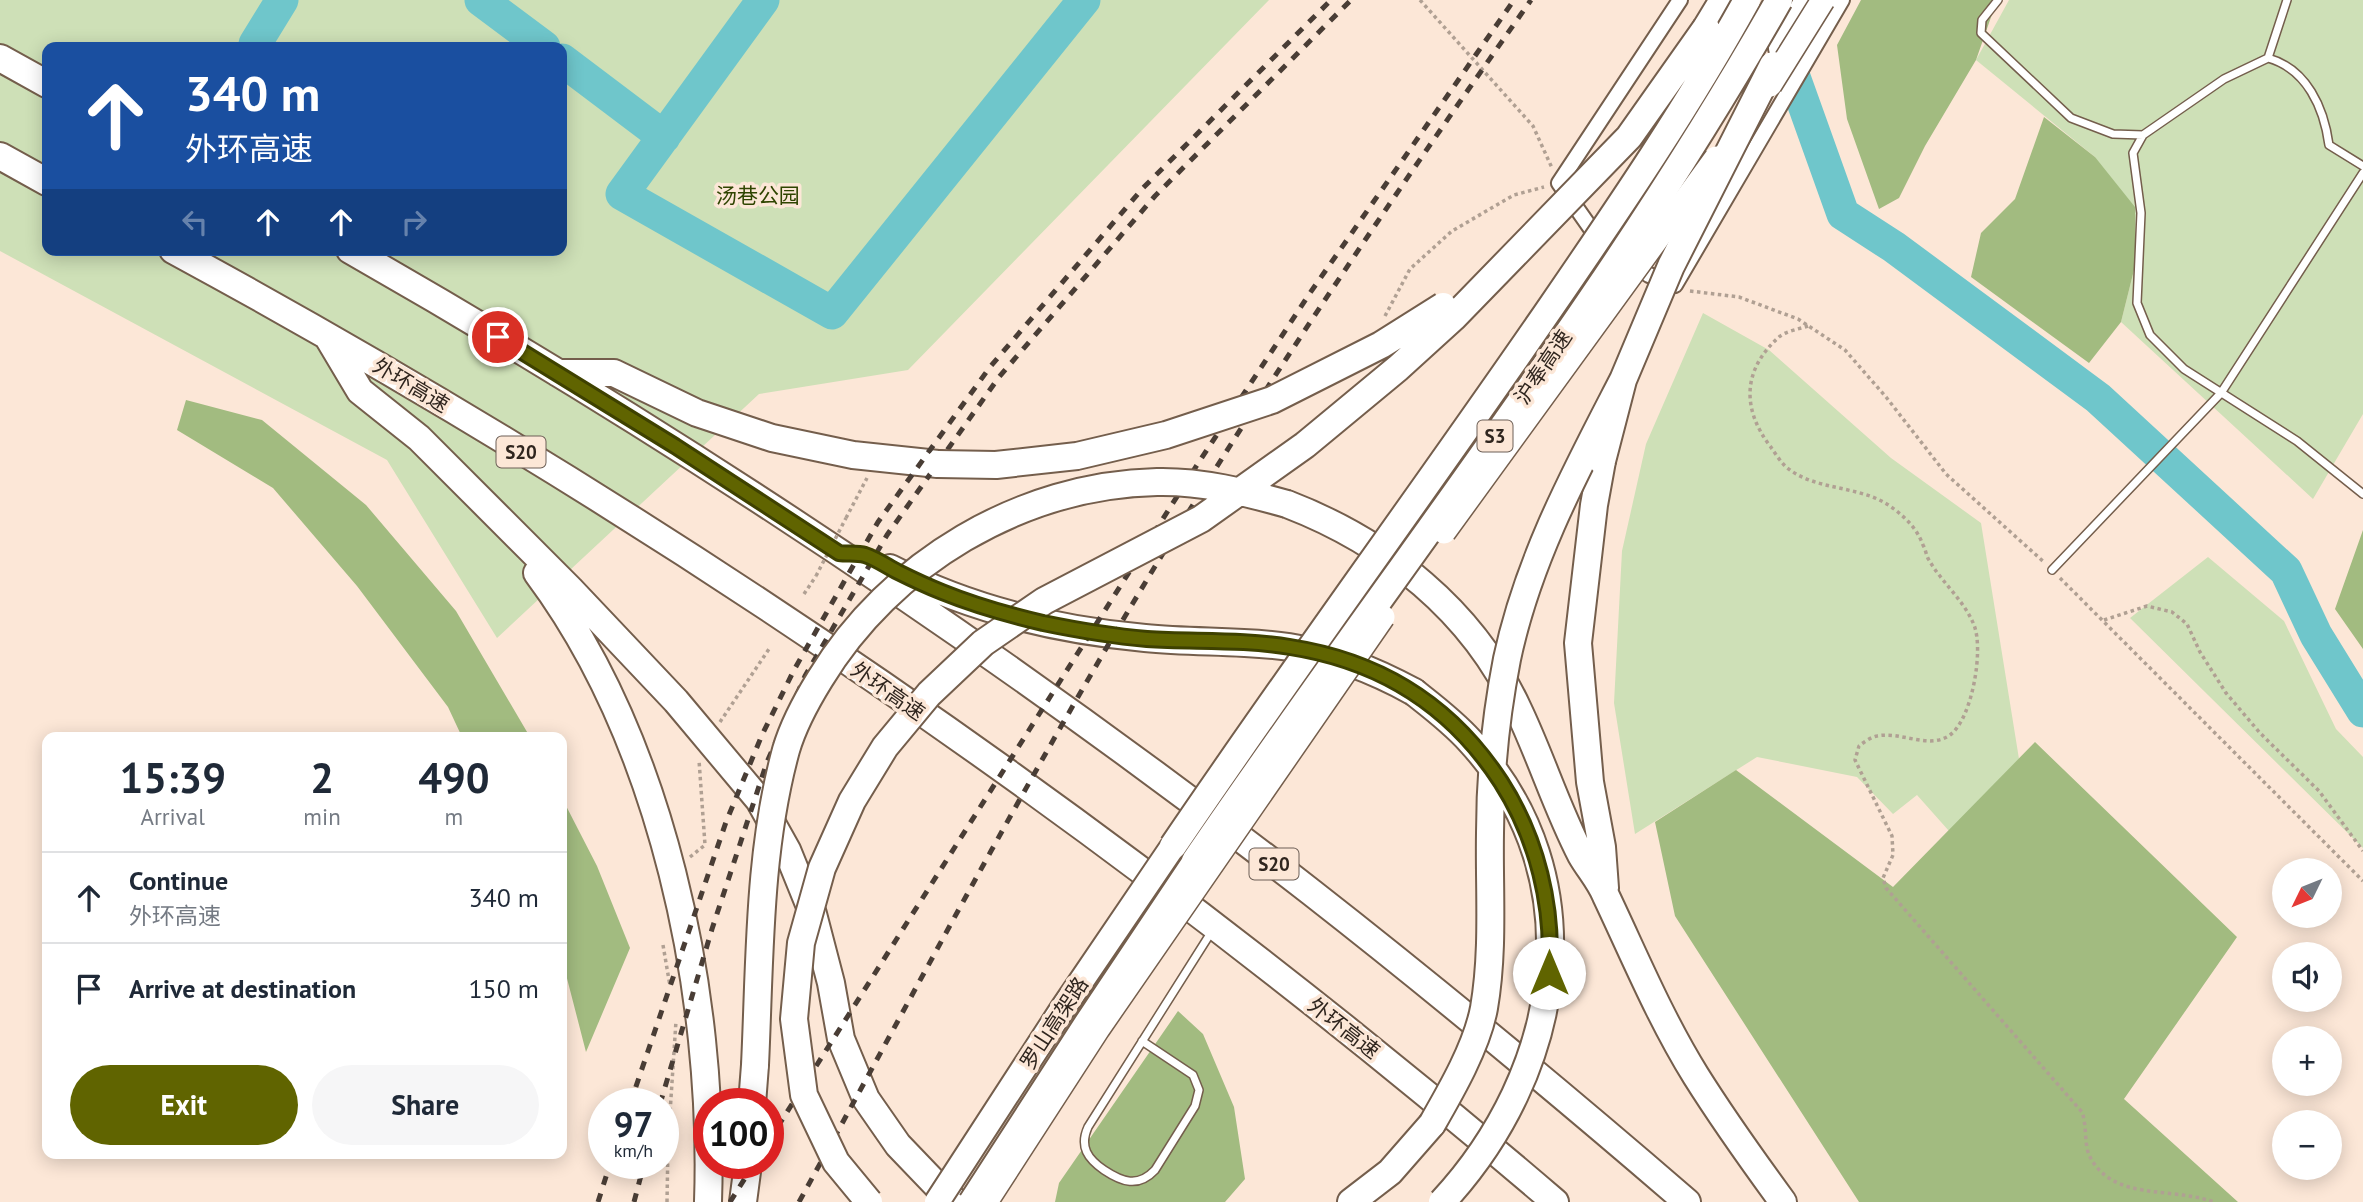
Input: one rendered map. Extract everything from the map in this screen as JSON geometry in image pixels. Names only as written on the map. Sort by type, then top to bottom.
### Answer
[{"type":"highway","points":[[869,1202],[836,1162],[804,1095],[794,1019],[801,943],[822,868],[852,801],[885,747],[929,694],[983,643],[1044,601],[1200,519],[1305,445],[1416,352],[1453,318],[1629,137],[1723,0]]},
{"type":"highway","name":"沪奉高速","points":[[1173,846],[1608,224],[1724,42],[1745,0]]},
{"type":"highway","name":"沪奉高速","points":[[1195,861],[1514,409],[1622,251],[1740,67],[1779,0]]},
{"type":"highway","points":[[1351,1202],[1390,1172],[1432,1124],[1462,1071],[1484,1010],[1490,943],[1490,830],[1494,754],[1507,658],[1532,568],[1570,483],[1623,380],[1671,266],[1808,0]]},
{"type":"highway","points":[[0,58],[42,81]]},
{"type":"highway","points":[[0,156],[42,179]]},
{"type":"highway","points":[[558,373],[614,373],[697,413],[772,438],[853,455],[937,464],[996,465],[1077,456],[1166,435],[1272,400],[1381,345],[1443,306],[1541,228]]},
{"type":"highway","name":"外环高速","points":[[184,256],[498,437],[758,602],[1012,777],[1214,927],[1390,1065],[1555,1202]]},
{"type":"highway","name":"S20","points":[[360,256],[675,446],[839,553],[1062,707],[1312,893],[1555,1089],[1687,1202]]},
{"type":"highway","points":[[328,337],[360,391],[419,439],[632,653],[719,750],[759,800],[787,850],[813,914],[842,1040],[866,1099],[898,1145],[956,1202]]},
{"type":"highway","points":[[1605,893],[1602,847],[1590,782],[1578,643],[1594,505],[1602,461],[1623,380]]},
{"type":"highway","points":[[753,1088],[772,814],[786,748],[808,698],[831,659],[875,606],[923,564],[962,538],[1014,513],[1069,495],[1112,485],[1158,482],[1200,484],[1241,491],[1287,504],[1321,517],[1349,532],[1408,570],[1437,596],[1479,645],[1503,679],[1518,708],[1581,855],[1605,893],[1647,986],[1695,1075],[1738,1141],[1783,1202]]},
{"type":"highway","points":[[473,492],[542,580],[594,665],[635,757],[659,825],[678,894],[701,1032],[708,1119],[708,1202]]},
{"type":"highway","points":[[839,553],[864,555],[944,593],[1039,622],[1147,639],[1259,644],[1298,649],[1348,661],[1380,673],[1414,691],[1470,741],[1510,797],[1536,856],[1549,921],[1548,990],[1543,1021],[1530,1061],[1508,1111],[1492,1139],[1442,1202]]},
{"type":"highway","name":"罗山高架路","points":[[937,1202],[1063,1008],[1173,846]]},
{"type":"highway","name":"罗山高架路","points":[[971,1202],[1195,861]]},
{"type":"highway","points":[[743,1202],[746,1179]]},
{"type":"main road","points":[[924,1202],[1055,999],[1486,382],[1745,0]]},
{"type":"main road","points":[[986,1202],[1098,1029],[1259,793],[1391,606],[1769,86],[1823,0]]},
{"type":"street","points":[[1680,0],[1559,183],[1604,247],[1649,275],[1675,285],[1842,0]]},
{"type":"lane","points":[[1998,0],[1982,20],[1981,33],[2071,118],[2113,134],[2143,135]]},
{"type":"lane","points":[[2268,58],[2287,0]]},
{"type":"lane","points":[[2363,166],[2329,145],[2326,120],[2310,87],[2281,61],[2268,58],[2224,79],[2143,135],[2133,153],[2141,213],[2137,303],[2150,335],[2184,369],[2297,441],[2363,494]]},
{"type":"lane","points":[[2052,570],[2221,393],[2363,173]]},
{"type":"lane","points":[[1142,1041],[1193,1075],[1199,1090],[1195,1107],[1155,1170],[1149,1176],[1134,1182],[1117,1178],[1090,1159],[1084,1143],[1088,1127],[1142,1041],[1214,927]]},
{"type":"path","points":[[1382,320],[1410,270],[1452,231],[1514,195],[1559,183],[1533,126],[1420,0]]},
{"type":"path","points":[[1675,285],[1691,291],[1739,297],[1797,319],[1845,350],[1886,397],[1946,474],[2006,525],[2104,620],[2363,881]]},
{"type":"path","points":[[1808,326],[1780,336],[1762,358],[1750,382],[1749,405],[1760,433],[1787,469],[1838,489],[1876,496],[1913,525],[1928,559],[1966,608],[1976,628],[1978,648],[1973,693],[1963,718],[1950,735],[1932,742],[1896,735],[1875,736],[1858,746],[1855,761],[1892,836],[1893,855],[1883,878],[1886,888],[2082,1112],[2088,1153],[2097,1170],[2111,1184],[2133,1194],[2202,1198],[2214,1202]]},
{"type":"path","points":[[804,594],[869,476]]},
{"type":"path","points":[[2104,620],[2147,606],[2172,612],[2187,624],[2200,652],[2227,693],[2260,733],[2319,791],[2363,851]]},
{"type":"path","points":[[720,722],[769,649]]},
{"type":"path","points":[[687,859],[705,845],[697,764],[700,756]]},
{"type":"path","points":[[662,933],[672,996]]},
{"type":"path","points":[[667,1202],[676,1021]]},
{"type":"green space","name":"汤巷公园","points":[[0,0],[1269,0],[908,370],[759,394],[497,638],[387,460],[0,251]]},
{"type":"green space","points":[[1861,0],[1997,0],[1976,60],[1925,146],[1899,198],[1879,209],[1847,119],[1837,45]]},
{"type":"green space","points":[[2009,0],[2363,0],[2363,414],[2313,499],[2121,322],[2135,266],[2095,157],[1976,60]]},
{"type":"green space","points":[[2044,117],[2095,157],[2135,207],[2135,266],[2121,322],[2089,363],[1971,277],[1981,233],[2015,199]]},
{"type":"green space","points":[[1703,313],[1769,350],[1891,458],[1981,523],[2019,759],[1949,831],[1917,795],[1893,814],[1857,777],[1757,757],[1635,834],[1614,703],[1622,551],[1646,444]]},
{"type":"green space","points":[[186,400],[262,420],[366,505],[456,611],[527,732],[460,732],[448,707],[357,586],[273,488],[177,430]]},
{"type":"green space","points":[[2363,530],[2363,649],[2335,609]]},
{"type":"green space","points":[[2208,557],[2284,621],[2336,729],[2363,757],[2363,848],[2130,618]]},
{"type":"green space","points":[[2035,742],[2237,937],[2124,1099],[2238,1202],[1859,1202],[1675,916],[1655,822],[1736,770],[1893,887]]},
{"type":"green space","points":[[567,808],[597,866],[630,948],[586,1052],[567,978]]},
{"type":"green space","points":[[1178,1011],[1203,1034],[1234,1107],[1245,1179],[1225,1202],[1055,1202],[1059,1183]]},
{"type":"waterway","points":[[256,42],[282,0]]},
{"type":"waterway","points":[[481,0],[537,42]]},
{"type":"waterway","points":[[763,0],[622,194],[832,313],[1084,0]]},
{"type":"waterway","points":[[1787,46],[1789,63],[1843,214],[1894,247],[2098,398],[2286,571],[2316,635],[2363,711]]},
{"type":"waterway","points":[[567,64],[664,137]]},
{"type":"railway","points":[[635,1088],[726,822],[762,735],[794,670],[878,522],[990,367],[1143,188],[1331,0]]},
{"type":"railway","points":[[665,1088],[712,929],[767,762],[805,676],[887,535],[999,377],[1155,196],[1351,0]]},
{"type":"railway","points":[[784,1117],[1197,465],[1310,293],[1514,0]]},
{"type":"railway","points":[[799,1202],[1045,755],[1177,530],[1324,301],[1531,0]]},
{"type":"railway","points":[[598,1202],[605,1179]]},
{"type":"railway","points":[[634,1202],[640,1179]]},
{"type":"railway","points":[[730,1202],[745,1179]]},
{"type":"route","points":[[498,337],[675,446],[839,553],[864,555],[944,593],[1039,622],[1147,639],[1259,644],[1317,652],[1380,673],[1414,691],[1470,741],[1492,768],[1525,826],[1536,856],[1549,921],[1549,973]]}]
